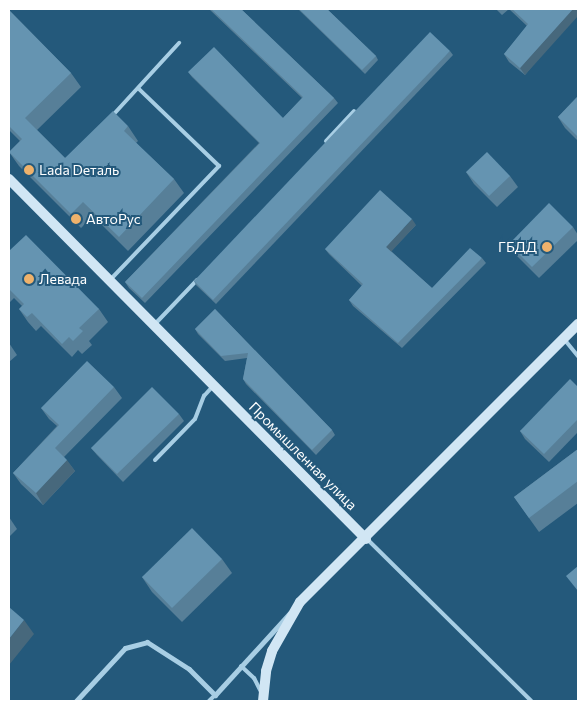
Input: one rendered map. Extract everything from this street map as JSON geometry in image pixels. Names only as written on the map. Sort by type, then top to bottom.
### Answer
[{"type":"main road","name":"Промышленная улица","points":[[9,179],[366,539]]},
{"type":"main road","points":[[263,700],[272,650],[300,602],[366,539],[578,324]]},
{"type":"street","points":[[76,701],[125,648],[147,642],[162,648],[189,669],[215,695],[240,665],[300,602]]},
{"type":"lane","points":[[107,120],[179,43]]},
{"type":"lane","points":[[110,281],[219,166],[138,88]]},
{"type":"lane","points":[[321,147],[354,111]]},
{"type":"lane","points":[[154,326],[201,276]]},
{"type":"lane","points":[[564,339],[578,356]]},
{"type":"lane","points":[[155,460],[195,419],[204,396],[213,386]]},
{"type":"lane","points":[[366,539],[531,701]]},
{"type":"lane","points":[[240,665],[258,684],[263,700]]},
{"type":"lane","points":[[209,701],[215,695]]},
{"type":"building","points":[[211,9],[241,9],[334,98],[142,298],[125,282],[260,143],[188,72],[214,47],[283,118],[303,97]]},
{"type":"building","points":[[299,9],[327,9],[376,56],[362,70]]},
{"type":"building","points":[[512,9],[573,9],[520,68],[504,54],[528,24]]},
{"type":"building","points":[[9,10],[71,73],[25,118],[65,158],[113,111],[128,126],[124,131],[174,179],[119,237],[83,202],[71,214],[9,152],[22,139],[9,126]]},
{"type":"building","points":[[430,32],[450,51],[213,300],[194,281]]},
{"type":"building","points":[[578,96],[578,137],[558,117]]},
{"type":"building","points":[[487,152],[510,176],[489,196],[466,172]]},
{"type":"building","points":[[380,190],[412,219],[386,247],[432,288],[470,248],[482,258],[398,343],[349,300],[363,284],[325,249]]},
{"type":"building","points":[[549,203],[573,227],[532,267],[509,244]]},
{"type":"building","points":[[26,235],[99,309],[79,328],[83,331],[73,341],[69,337],[62,344],[32,313],[27,317],[19,309],[24,304],[9,289],[9,251]]},
{"type":"building","points":[[215,309],[332,430],[312,450],[243,379],[248,353],[221,356],[195,329]]},
{"type":"building","points":[[87,361],[114,387],[55,448],[67,460],[36,493],[13,473],[59,425],[41,408]]},
{"type":"building","points":[[570,379],[578,387],[578,419],[544,454],[520,431]]},
{"type":"building","points":[[152,387],[179,414],[117,474],[91,448]]},
{"type":"building","points":[[578,449],[578,481],[529,518],[514,497]]},
{"type":"building","points":[[192,528],[222,559],[172,608],[142,577]]},
{"type":"building","points":[[578,566],[578,591],[566,576]]},
{"type":"building","points":[[9,607],[24,620],[9,639]]},
{"type":"place","name":"Lada Dеталь","points":[[29,170]]},
{"type":"place","name":"АвтоРус","points":[[76,219]]},
{"type":"place","name":"ГБДД","points":[[547,247]]},
{"type":"place","name":"Левада","points":[[29,279]]}]
